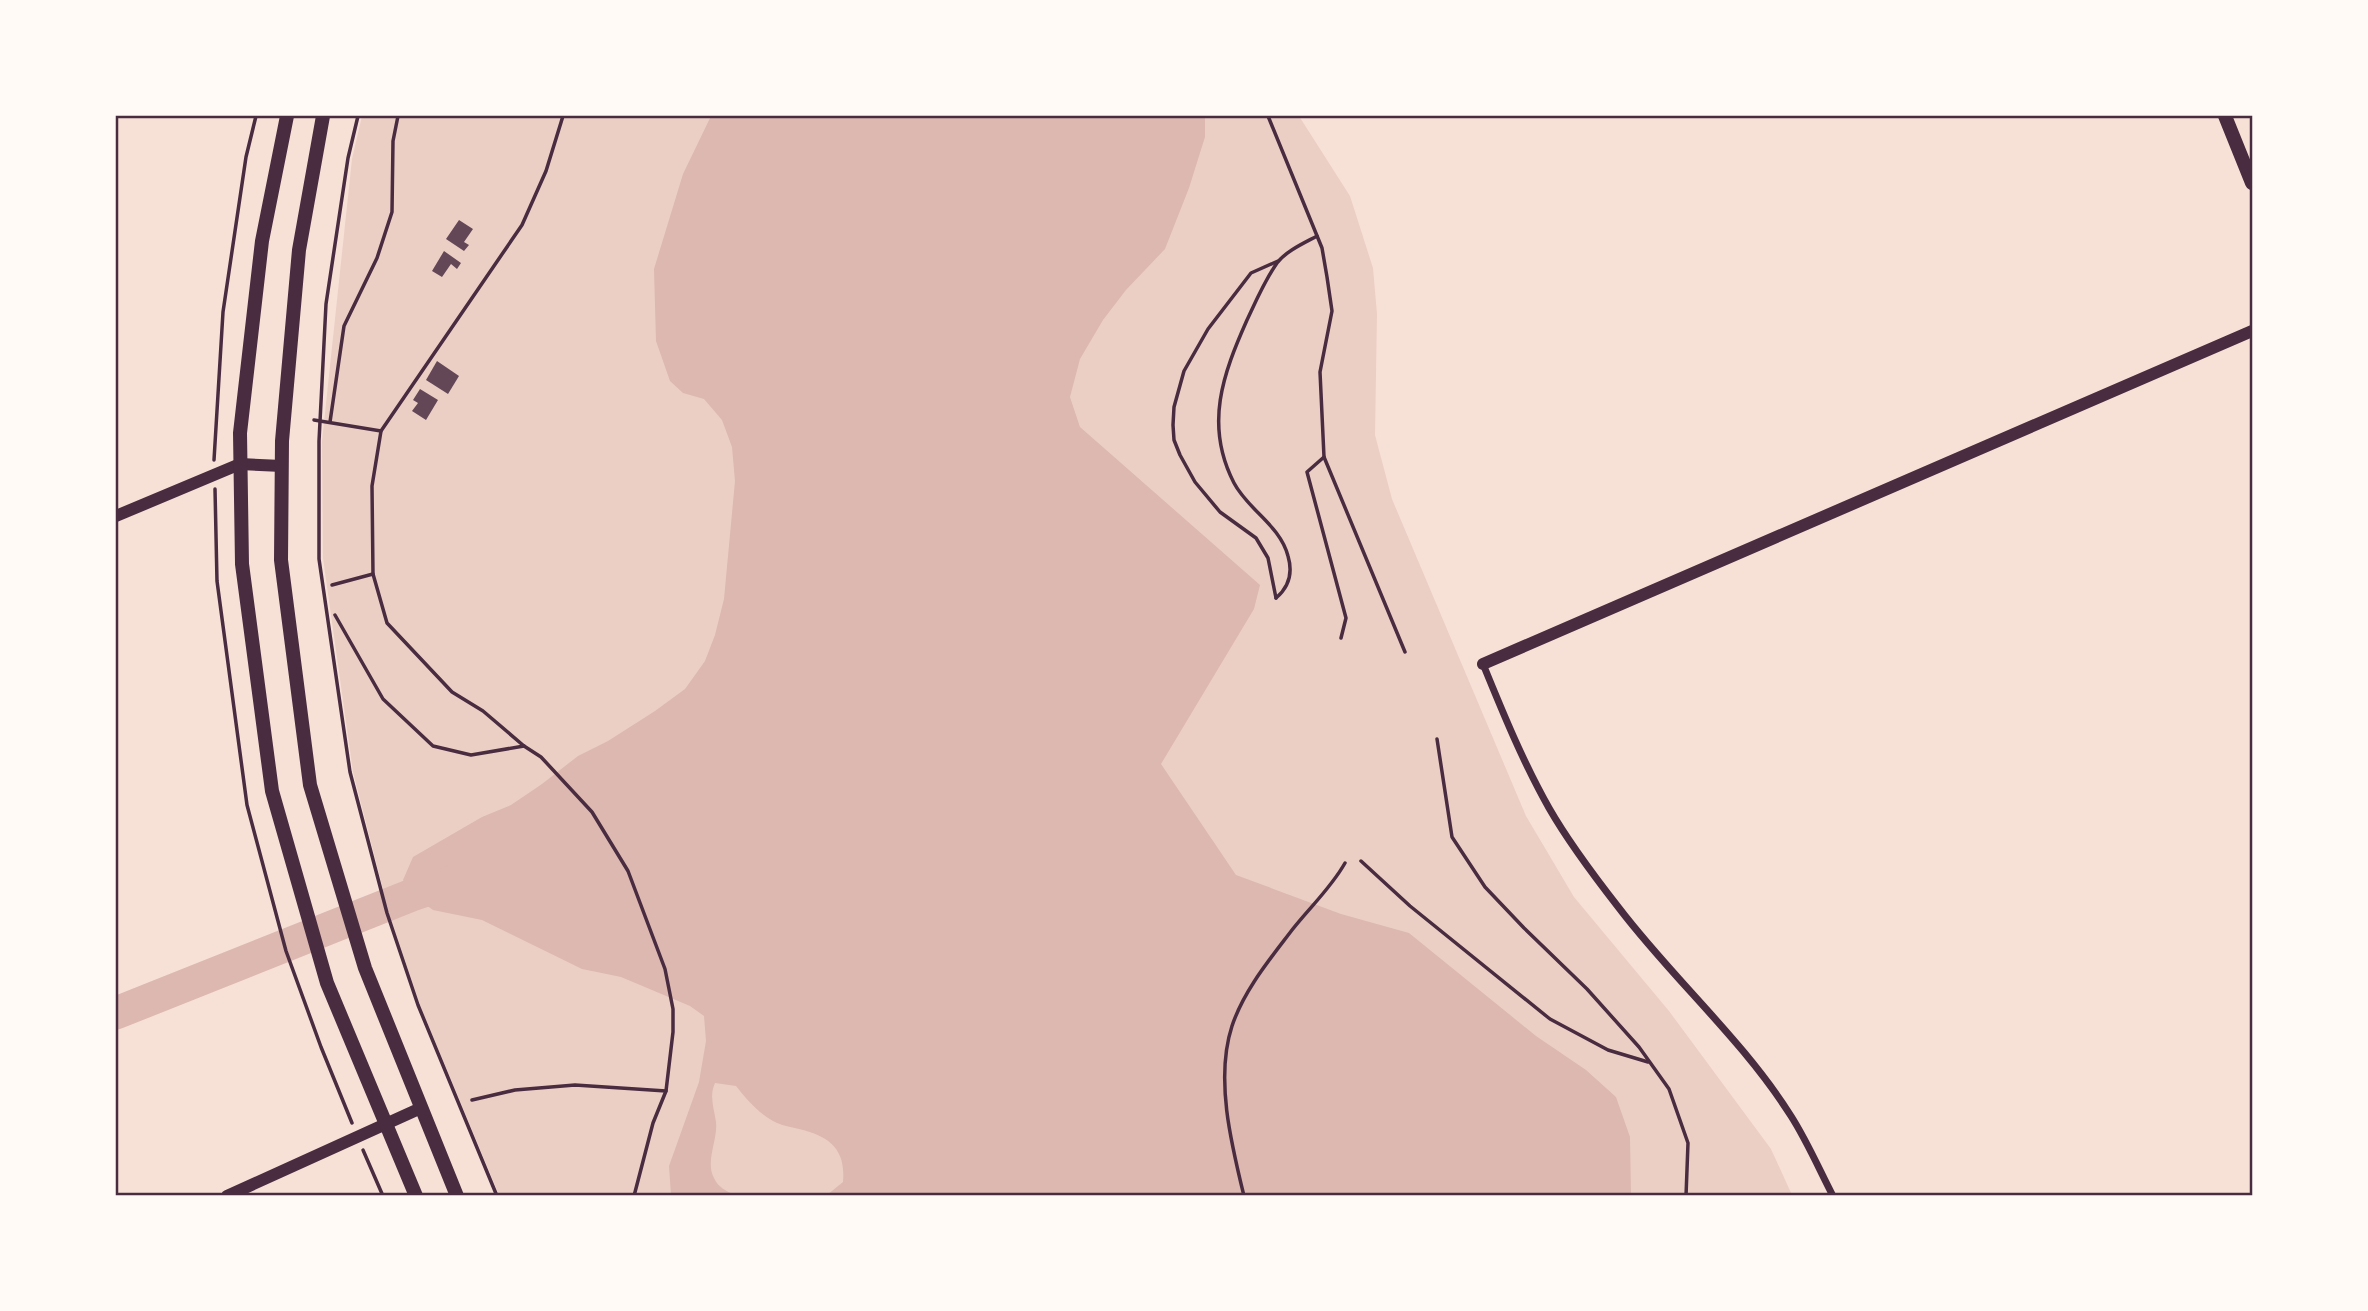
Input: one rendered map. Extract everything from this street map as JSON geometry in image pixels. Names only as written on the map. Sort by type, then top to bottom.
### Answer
[{"type":"main road","points":[[286,116],[262,241],[240,433],[242,564],[272,791],[327,982],[416,1195]]},
{"type":"main road","points":[[323,116],[299,250],[282,441],[281,560],[310,785],[365,968],[457,1195]]},
{"type":"main road","points":[[2225,116],[2252,183]]},
{"type":"street","points":[[1833,1195],[1785,1107],[1729,1035],[1656,955],[1575,849],[1549,809],[1525,763],[1483,664],[2252,331]]},
{"type":"street","points":[[116,516],[240,464],[282,466]]},
{"type":"street","points":[[227,1195],[421,1108]]},
{"type":"path","points":[[358,116],[348,158],[326,304],[319,441],[319,559],[350,772],[387,913],[418,1005],[497,1195]]},
{"type":"path","points":[[330,422],[344,326],[377,258],[392,212],[393,141],[398,116]]},
{"type":"path","points":[[563,116],[546,172],[522,225],[381,431],[372,486],[373,574],[387,623],[452,692],[484,711],[524,746],[541,757],[592,812],[628,871],[665,969],[673,1009],[666,1091],[653,1123],[634,1195]]},
{"type":"path","points":[[1268,116],[1322,248],[1332,311],[1320,372],[1324,457],[1405,652]]},
{"type":"path","points":[[1278,261],[1254,304],[1233,351],[1223,377],[1219,401],[1222,447],[1227,468],[1236,486],[1266,519],[1288,555],[1291,569],[1289,581],[1286,590],[1276,598],[1268,558],[1256,538],[1220,512],[1195,482],[1180,455],[1174,440],[1174,407],[1184,371],[1208,329],[1251,273],[1278,261],[1317,236]]},
{"type":"path","points":[[314,420],[381,431]]},
{"type":"path","points":[[1324,457],[1307,472],[1346,618],[1341,638]]},
{"type":"path","points":[[332,585],[373,574]]},
{"type":"path","points":[[335,615],[383,699],[433,746],[471,755],[524,746]]},
{"type":"path","points":[[1437,739],[1452,837],[1485,887],[1587,989],[1669,1089],[1688,1143],[1686,1195]]},
{"type":"path","points":[[1362,861],[1410,906],[1550,1019],[1608,1050],[1650,1063]]},
{"type":"path","points":[[1244,1195],[1226,1089],[1226,1057],[1232,1026],[1253,985],[1295,927],[1334,883],[1345,863]]},
{"type":"path","points":[[472,1100],[515,1090],[575,1085],[666,1091]]},
{"type":"shaded area","points":[[362,116],[1299,116],[1350,196],[1373,268],[1377,314],[1375,435],[1392,499],[1526,816],[1574,897],[1669,1011],[1771,1149],[1792,1195],[499,1195],[420,1005],[389,913],[353,772],[323,558],[322,441],[352,159]]},
{"type":"shaded area","points":[[711,116],[1205,116],[1205,137],[1165,249],[1126,290],[1103,320],[1080,359],[1070,397],[1080,427],[1260,585],[1254,609],[1161,764],[1236,875],[1341,914],[1409,933],[1536,1036],[1586,1070],[1616,1097],[1630,1137],[1631,1195],[827,1195],[843,1182],[843,1171],[838,1153],[827,1140],[771,1120],[754,1107],[736,1086],[715,1083],[712,1097],[716,1129],[711,1158],[712,1171],[720,1186],[735,1195],[671,1195],[669,1166],[699,1082],[706,1041],[704,1016],[690,1006],[621,977],[582,969],[482,920],[433,910],[412,895],[403,880],[413,857],[482,817],[511,805],[578,756],[608,741],[685,689],[705,661],[715,635],[724,599],[735,481],[732,447],[722,420],[704,399],[683,393],[670,381],[656,341],[654,269],[683,174]]},
{"type":"building","points":[[459,220],[473,229],[464,242],[469,245],[464,251],[446,239]]},
{"type":"building","points":[[444,251],[461,263],[457,269],[451,264],[442,277],[432,271]]},
{"type":"building","points":[[437,361],[459,376],[448,394],[426,380]]},
{"type":"building","points":[[420,389],[438,400],[426,420],[412,411],[418,403],[413,400]]},
{"type":"waterway","points":[[116,1013],[456,880]]}]
